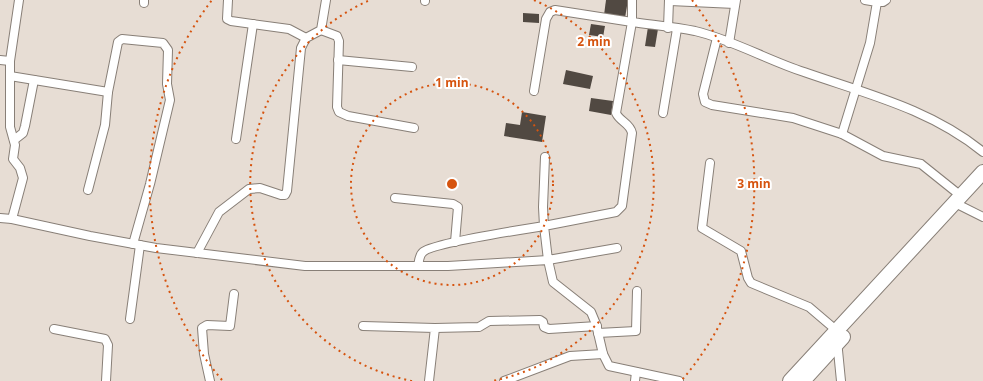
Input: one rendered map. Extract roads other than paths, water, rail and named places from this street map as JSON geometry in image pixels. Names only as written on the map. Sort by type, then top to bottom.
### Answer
[{"type":"highway","points":[[790,381],[837,336],[906,262],[960,202],[983,172]]},
{"type":"highway","points":[[960,202],[983,185]]},
{"type":"highway","points":[[803,381],[837,336]]},
{"type":"street","points":[[12,219],[23,178],[20,168],[13,159],[14,140],[10,127],[10,61],[20,0]]},
{"type":"street","points":[[228,0],[227,19],[231,21],[289,29],[306,38]]},
{"type":"street","points":[[197,253],[219,212],[249,190],[260,188],[285,195],[287,191],[300,55],[306,38],[321,30],[324,21],[326,0]]},
{"type":"street","points":[[418,266],[423,251],[455,242],[616,212],[622,206],[632,133],[631,128],[618,118],[616,113],[632,22],[632,0]]},
{"type":"street","points":[[668,28],[670,0],[735,2],[728,43]]},
{"type":"street","points":[[865,0],[877,2],[883,2],[886,0]]},
{"type":"street","points":[[842,134],[870,43],[877,2]]},
{"type":"street","points":[[534,91],[546,18],[550,12],[555,10],[695,31],[717,38],[802,72],[917,111],[966,138],[983,152]]},
{"type":"street","points":[[236,139],[252,24]]},
{"type":"street","points":[[662,113],[677,29]]},
{"type":"street","points":[[321,30],[337,36],[338,112],[348,116],[414,128]]},
{"type":"street","points":[[717,38],[703,94],[705,102],[712,105],[793,118],[842,134],[875,153],[921,164],[960,202],[983,217]]},
{"type":"street","points":[[88,190],[105,124],[108,92],[118,42],[122,39],[163,43],[168,50],[167,84],[170,100],[136,244],[130,318]]},
{"type":"street","points":[[0,60],[10,61]]},
{"type":"street","points":[[338,60],[412,67]]},
{"type":"street","points":[[10,76],[108,92]]},
{"type":"street","points":[[14,140],[23,133],[34,80]]},
{"type":"street","points":[[545,157],[543,207],[544,226],[548,260],[554,282],[591,312],[603,354],[609,366],[679,381]]},
{"type":"street","points":[[710,163],[702,228],[741,251],[748,278],[751,283],[809,307],[837,336],[841,381]]},
{"type":"street","points":[[395,198],[453,204],[458,207],[455,242]]},
{"type":"street","points":[[0,218],[12,219],[90,236],[136,244],[305,266],[448,266],[548,260],[617,248]]},
{"type":"street","points":[[363,326],[435,328],[479,327],[487,322],[540,320],[543,322],[544,327],[549,329],[636,331],[638,291]]},
{"type":"street","points":[[210,381],[204,354],[202,328],[207,326],[230,326],[234,294]]},
{"type":"street","points":[[429,381],[435,328]]},
{"type":"street","points":[[54,329],[105,339],[108,345],[106,381]]},
{"type":"street","points":[[504,381],[570,356],[603,354]]},
{"type":"street","points":[[635,381],[636,372]]}]
